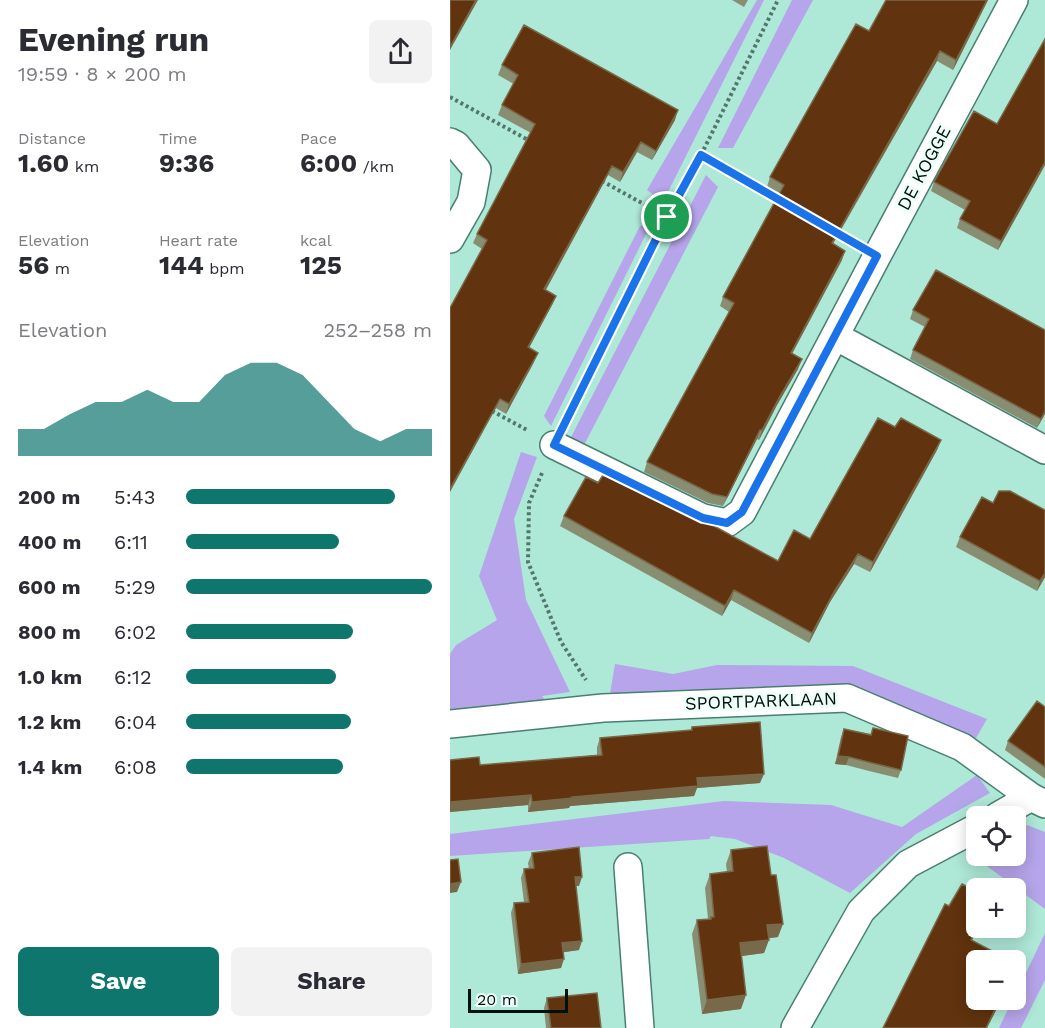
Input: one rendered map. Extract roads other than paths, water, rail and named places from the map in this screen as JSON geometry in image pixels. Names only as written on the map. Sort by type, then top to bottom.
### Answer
[{"type":"street","name":"DE KOGGE","points":[[554,445],[703,518],[727,523],[742,512],[1014,0]]},
{"type":"street","points":[[450,142],[456,145],[477,170],[471,202],[450,239]]},
{"type":"street","points":[[835,336],[1045,450]]},
{"type":"street","name":"SPORTPARKLAAN","points":[[450,724],[603,708],[847,698],[962,747],[1038,800]]},
{"type":"street","points":[[1023,806],[1038,800]]},
{"type":"street","points":[[795,1028],[861,911],[908,864],[966,833]]},
{"type":"street","points":[[628,867],[640,1028]]}]
